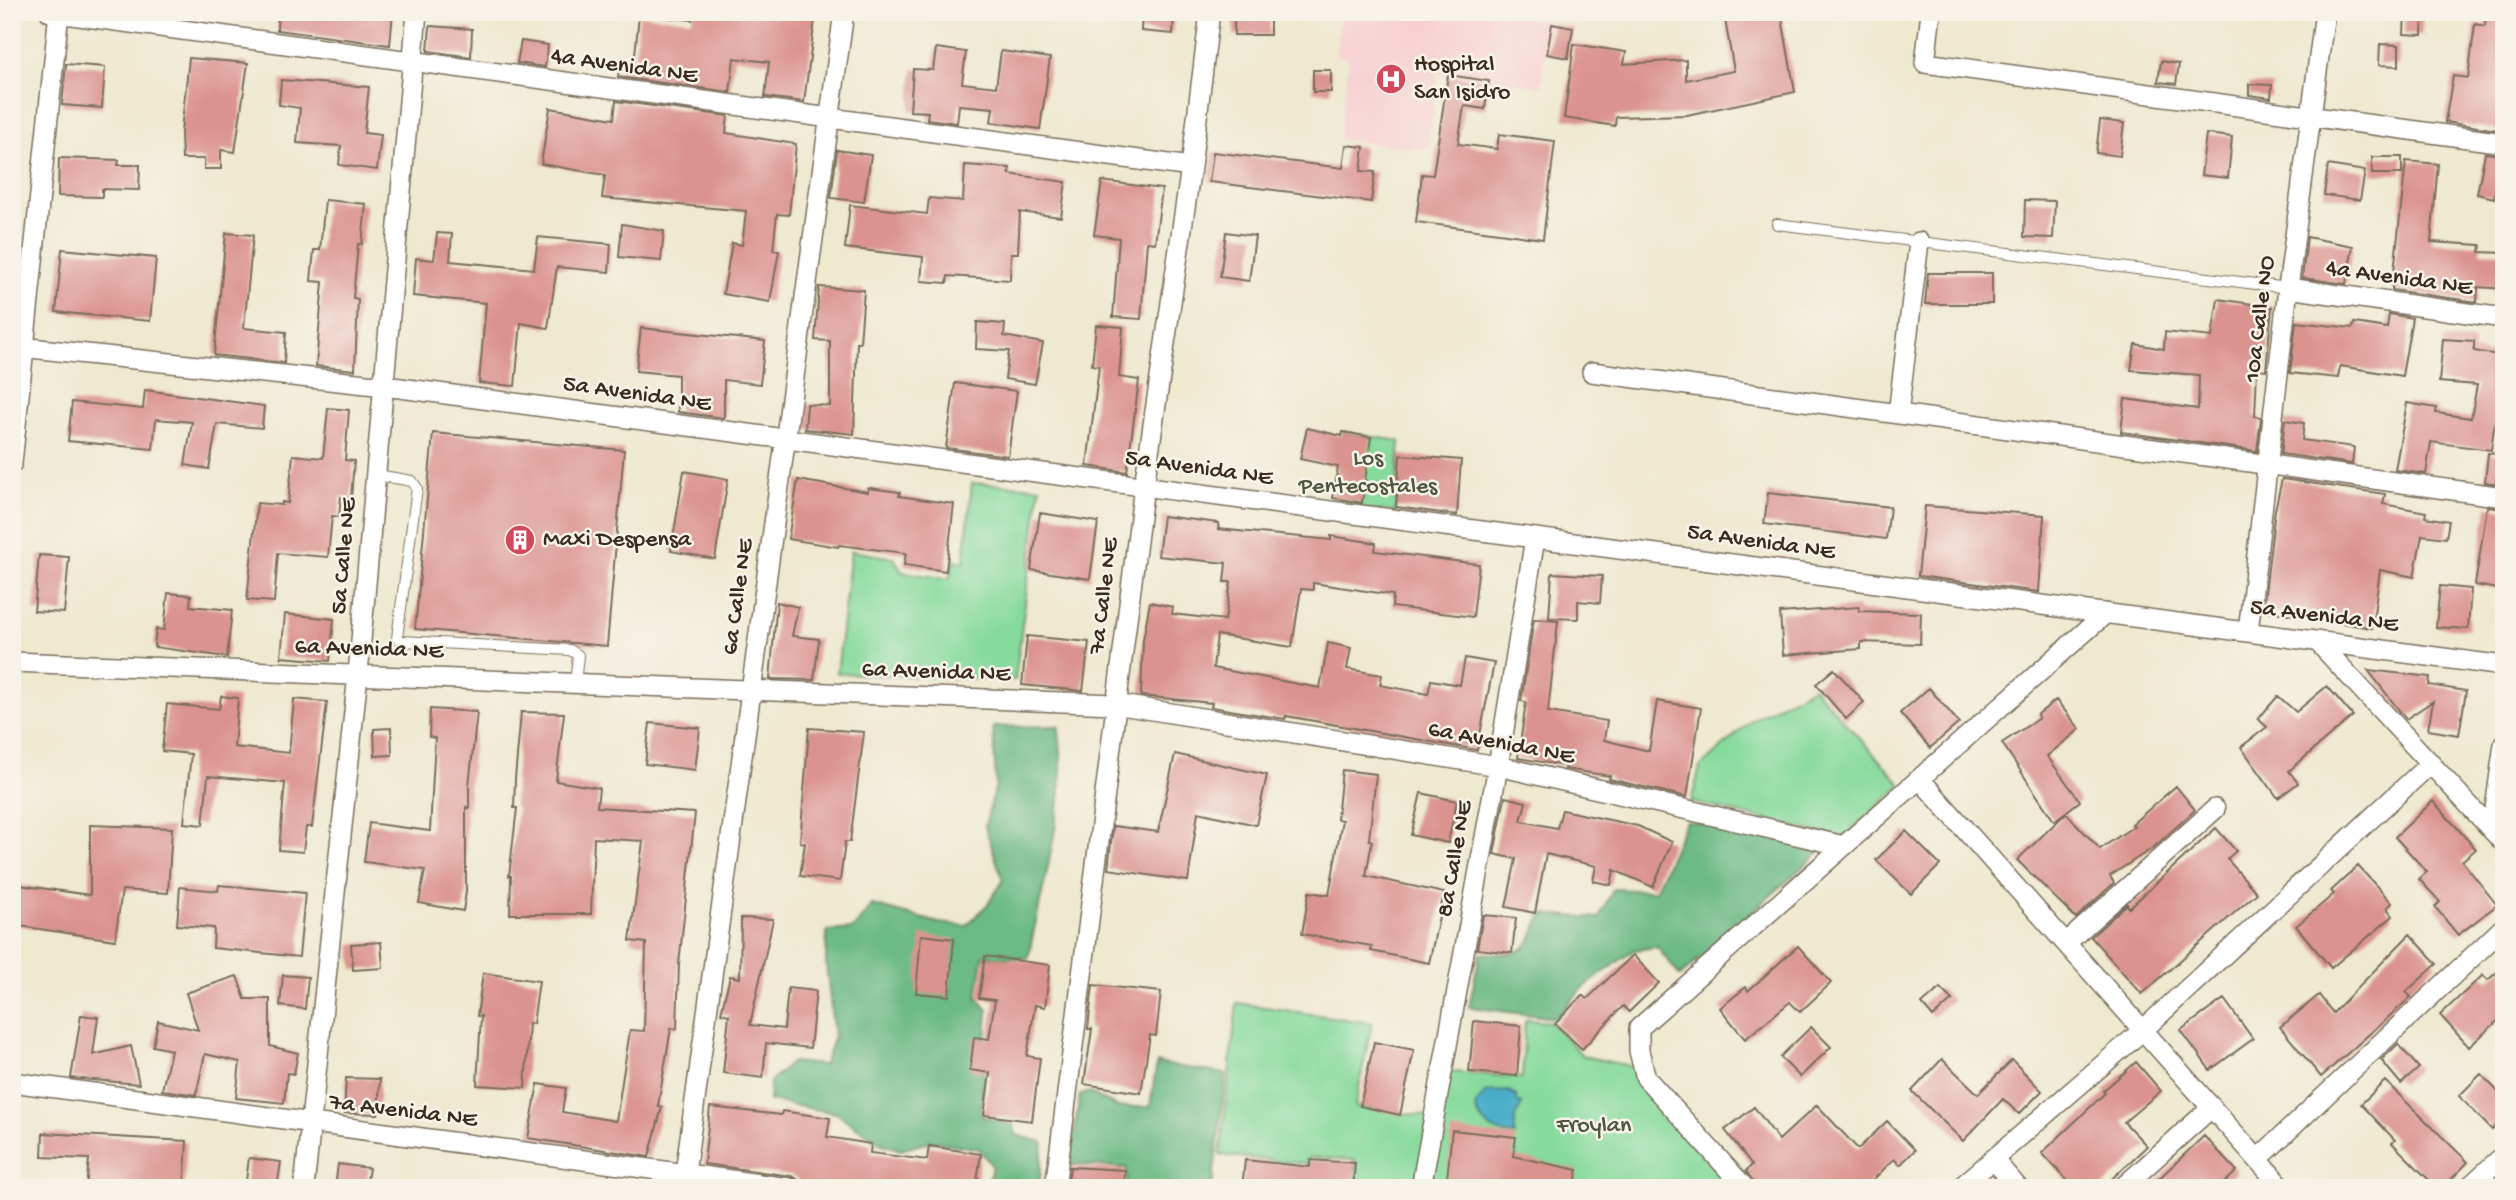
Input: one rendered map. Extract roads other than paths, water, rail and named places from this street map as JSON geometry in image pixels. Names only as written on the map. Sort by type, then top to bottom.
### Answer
[{"type":"street","name":"5a Calle NE","points":[[304,1188],[358,674],[417,12]]},
{"type":"street","name":"6a Calle NE","points":[[683,1181],[844,12]]},
{"type":"street","name":"7a Calle NE","points":[[1055,1188],[1115,704],[1191,167],[1210,12]]},
{"type":"street","points":[[1931,12],[1925,64],[2504,143]]},
{"type":"street","name":"10a Calle NO","points":[[2248,632],[2288,288],[2325,12]]},
{"type":"street","name":"4a Avenida NE","points":[[56,13],[1191,167]]},
{"type":"street","points":[[12,463],[18,347],[56,13]]},
{"type":"street","points":[[1898,414],[1919,242]]},
{"type":"street","name":"4a Avenida NE","points":[[2288,288],[2504,318]]},
{"type":"street","name":"5a Avenida NE","points":[[18,347],[385,386],[2504,666]]},
{"type":"street","points":[[1592,372],[2504,497]]},
{"type":"street","name":"8a Calle NE","points":[[1421,1188],[1498,766],[1535,538]]},
{"type":"street","points":[[1745,1188],[1646,1077],[1639,1051],[1639,1028],[2106,613]]},
{"type":"street","points":[[2318,642],[2498,837]]},
{"type":"street","name":"6a Avenida NE","points":[[12,662],[1115,704],[1498,766],[1844,846]]},
{"type":"street","points":[[2498,837],[2504,744]]},
{"type":"street","points":[[1960,1188],[2143,1030],[2431,763]]},
{"type":"street","points":[[1920,779],[2283,1188]]},
{"type":"street","points":[[2066,943],[2215,809]]},
{"type":"street","points":[[2258,1159],[2504,928]]},
{"type":"street","name":"7a Avenida NE","points":[[12,1082],[683,1181],[789,1188]]},
{"type":"street","points":[[2122,1188],[2211,1107]]},
{"type":"street","points":[[2468,1188],[2504,1155]]},
{"type":"street","points":[[1993,1159],[2018,1188]]},
{"type":"lane","points":[[1777,224],[2288,288]]},
{"type":"lane","points":[[377,475],[412,481],[417,488],[397,638],[401,641],[570,650],[578,655],[575,684]]},
{"type":"water","points":[[1508,1091],[1516,1095],[1517,1102],[1522,1104],[1515,1117],[1515,1135],[1490,1127],[1477,1113],[1475,1106],[1486,1092]]},
{"type":"place","name":"Hospital San Isidro","points":[[1391,79]]},
{"type":"place","name":"Maxi Despensa","points":[[520,540]]},
{"type":"park label","name":"Los Pentecostales","points":[[1368,473]]},
{"type":"park label","name":"Froylan","points":[[1594,1126]]}]
